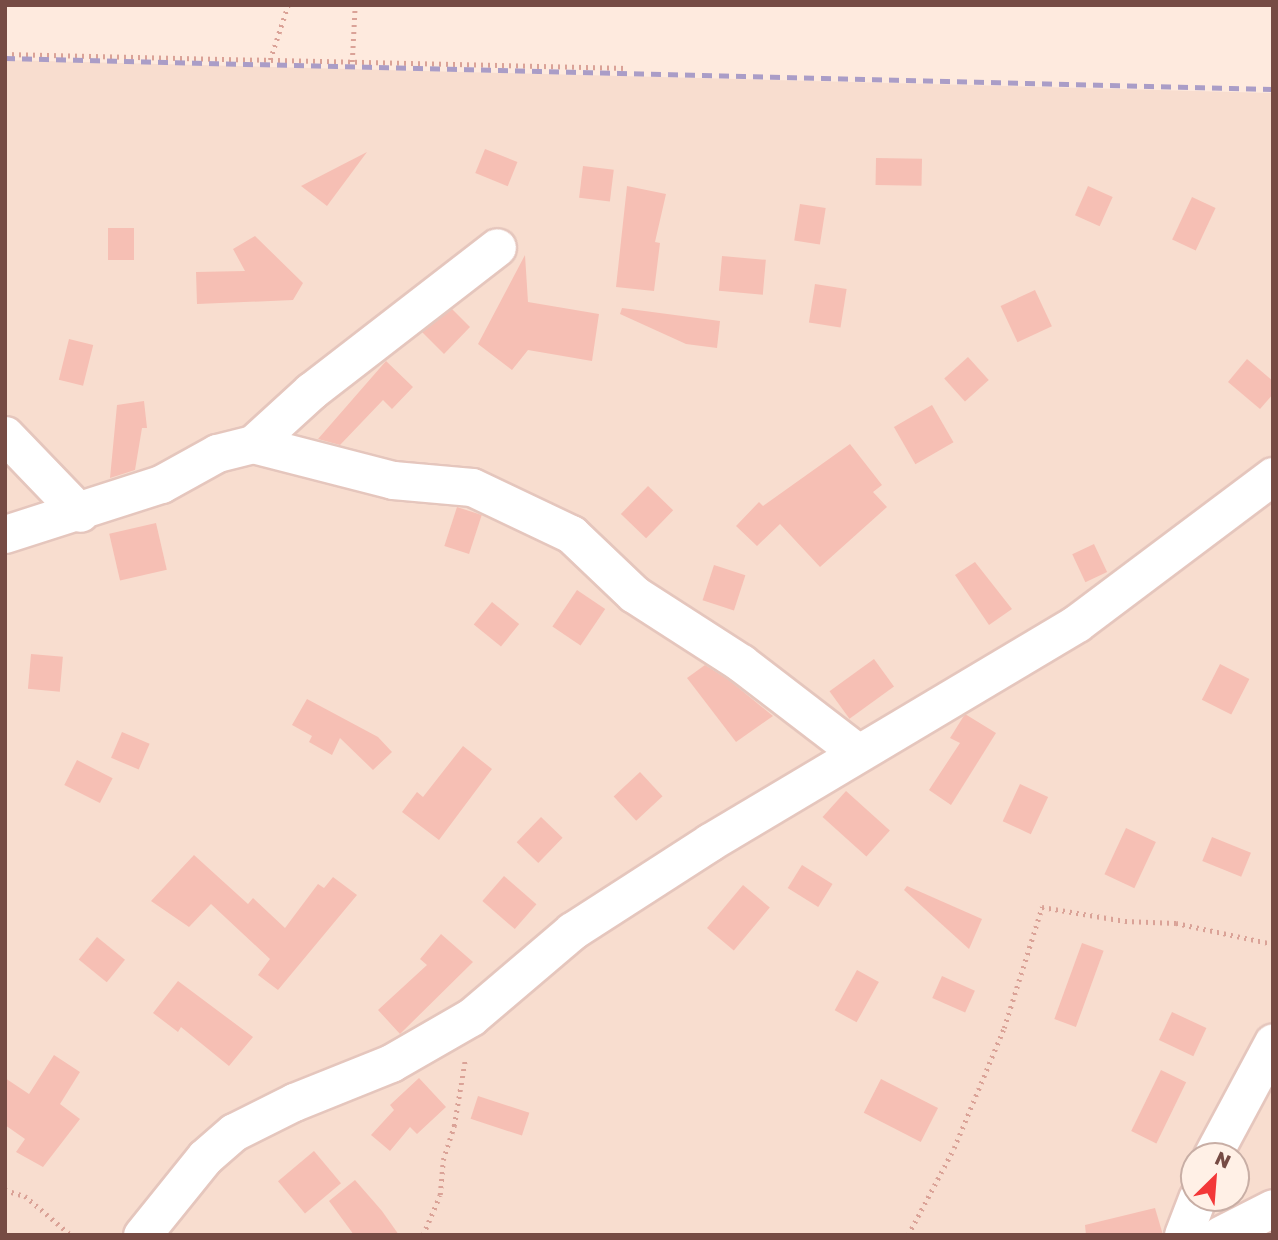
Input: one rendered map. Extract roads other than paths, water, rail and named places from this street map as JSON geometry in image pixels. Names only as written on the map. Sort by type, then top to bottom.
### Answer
[{"type":"street","points":[[5,534],[80,513],[161,484],[217,453],[253,444],[311,391],[497,247]]},
{"type":"street","points":[[5,435],[80,513]]},
{"type":"street","points":[[253,444],[393,480],[472,487],[529,510],[571,534],[634,594],[741,663],[857,752]]},
{"type":"street","points":[[142,1235],[205,1157],[234,1132],[294,1102],[391,1063],[471,1017],[572,931],[857,752],[1077,623],[1273,476]]},
{"type":"street","points":[[1219,1142],[1273,1042]]},
{"type":"street","points":[[1220,1235],[1273,1208]]},
{"type":"street","points":[[1183,1235],[1192,1212]]},
{"type":"railway","points":[[5,58],[1273,89]]}]
